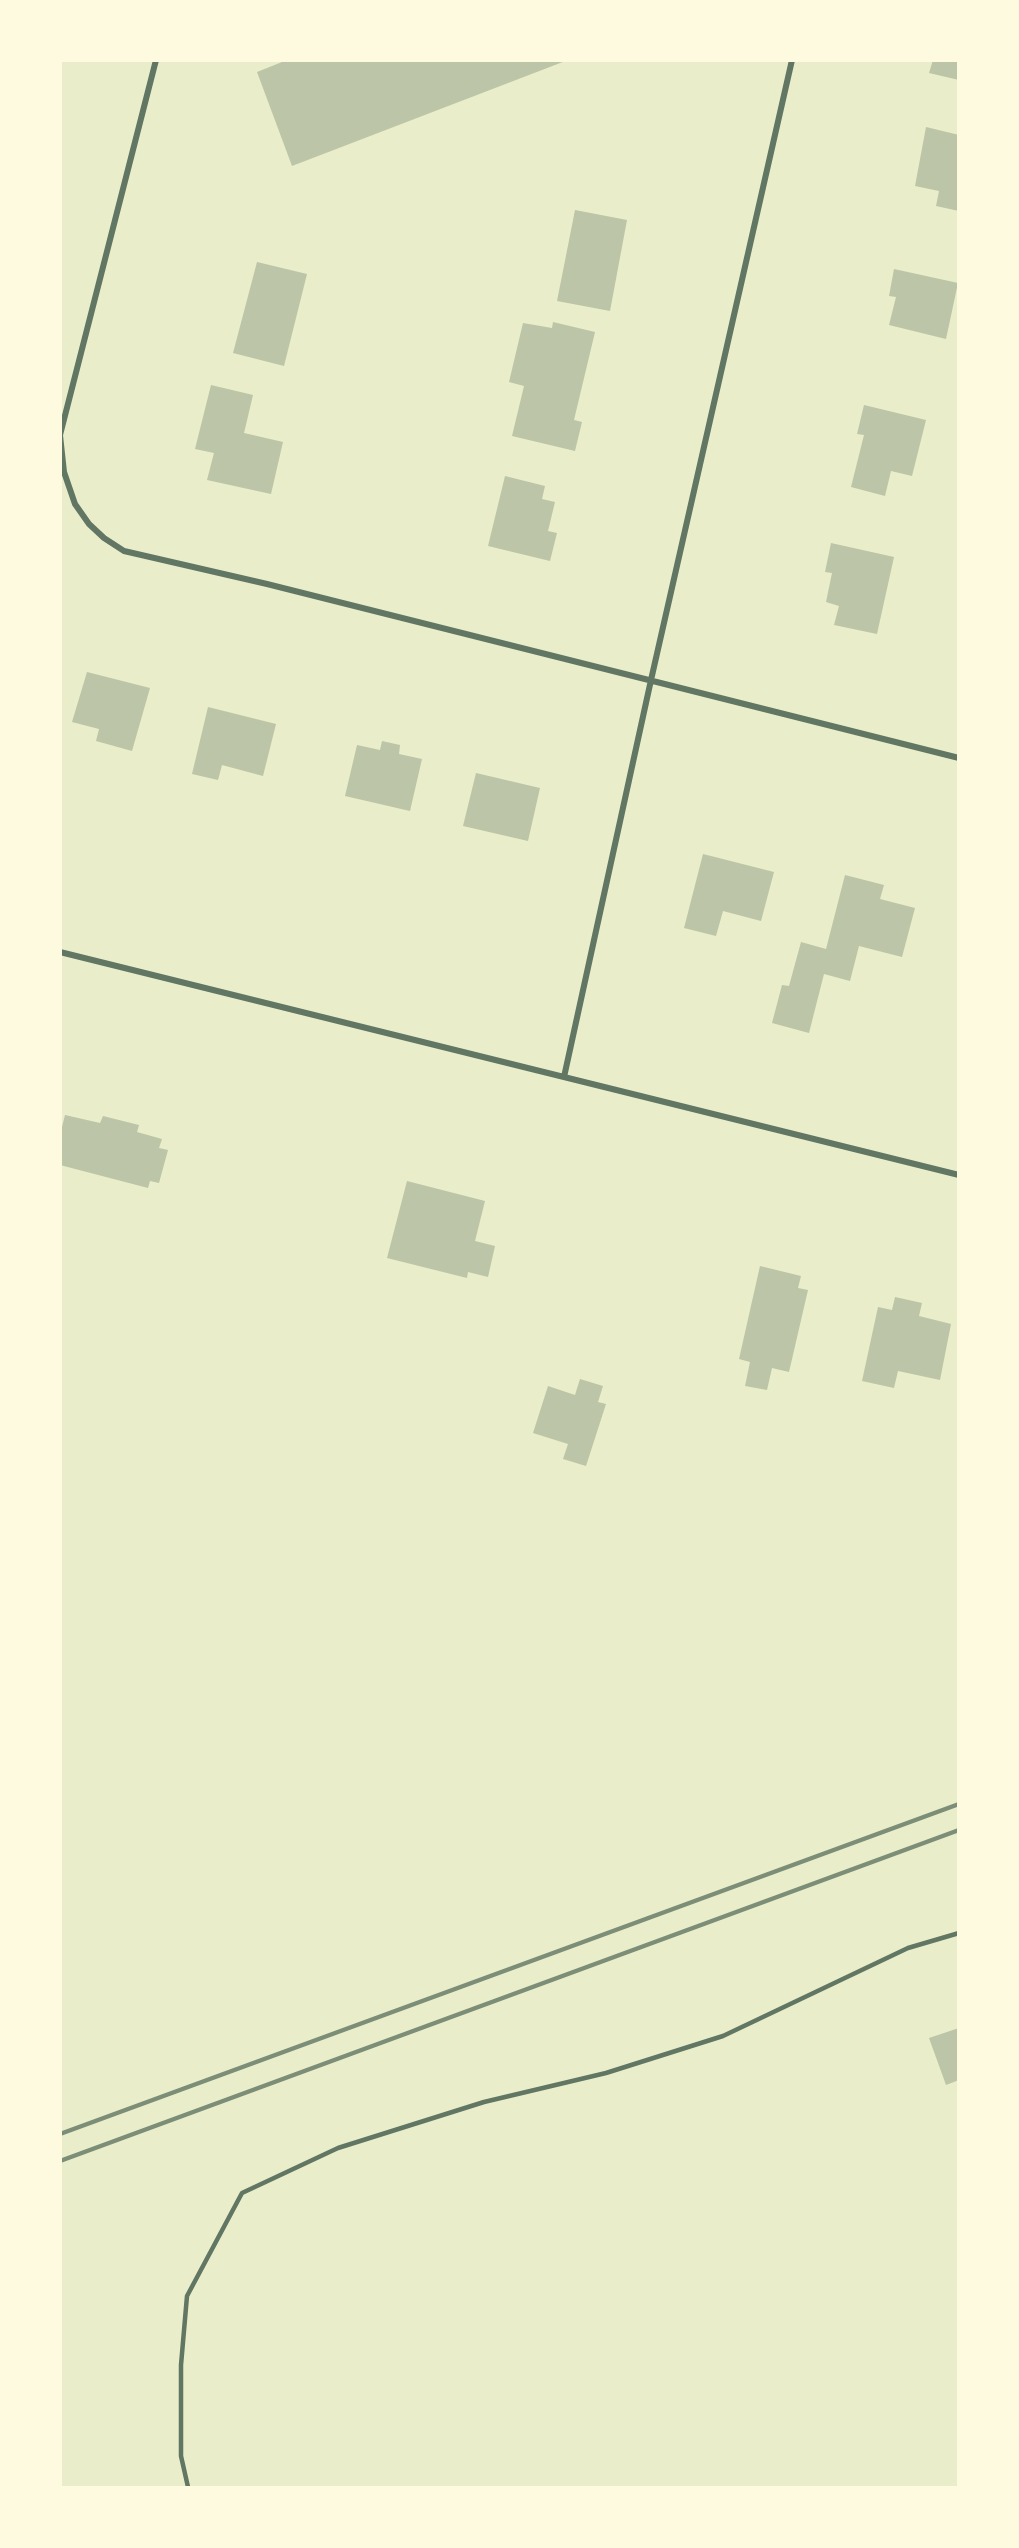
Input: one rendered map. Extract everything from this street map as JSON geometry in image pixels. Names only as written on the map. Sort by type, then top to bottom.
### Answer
[{"type":"street","points":[[156,60],[62,422],[60,450],[64,472],[75,504],[104,538],[124,550],[959,758]]},
{"type":"street","points":[[564,1077],[651,680],[792,60]]},
{"type":"street","points":[[60,952],[959,1175]]},
{"type":"lane","points":[[188,2487],[181,2456],[181,2365],[187,2296],[242,2193],[338,2148],[484,2102],[606,2073],[723,2036],[908,1948],[959,1933]]},
{"type":"building","points":[[287,60],[568,60],[292,166],[257,72]]},
{"type":"building","points":[[933,60],[959,60],[959,80],[929,73]]},
{"type":"building","points":[[926,127],[959,135],[959,211],[936,206],[939,191],[915,186]]},
{"type":"building","points":[[575,210],[627,220],[610,311],[557,301]]},
{"type":"building","points":[[257,262],[307,274],[284,366],[233,353]]},
{"type":"building","points":[[894,269],[958,283],[946,339],[889,325],[896,297],[889,296]]},
{"type":"building","points":[[553,322],[595,332],[574,420],[582,422],[575,451],[512,436],[524,386],[509,382],[523,323],[552,328]]},
{"type":"building","points":[[211,385],[253,395],[244,433],[283,442],[271,494],[207,480],[214,453],[195,449]]},
{"type":"building","points":[[864,405],[926,420],[912,476],[891,471],[885,496],[851,487],[864,435],[857,434]]},
{"type":"building","points":[[505,476],[545,486],[542,499],[555,502],[548,531],[557,533],[550,561],[488,546]]},
{"type":"building","points":[[831,543],[894,557],[877,634],[834,625],[839,606],[826,602],[832,573],[825,572]]},
{"type":"building","points":[[87,672],[150,688],[132,751],[96,741],[99,729],[72,722]]},
{"type":"building","points":[[208,707],[276,724],[263,776],[222,765],[218,780],[192,774]]},
{"type":"building","points":[[382,741],[400,745],[399,754],[422,759],[410,811],[345,796],[357,745],[380,750]]},
{"type":"building","points":[[476,773],[540,788],[528,841],[463,826]]},
{"type":"building","points":[[703,854],[774,872],[761,921],[723,911],[716,936],[684,928]]},
{"type":"building","points":[[845,875],[884,885],[880,899],[915,908],[902,957],[859,946],[850,981],[824,974],[809,1033],[772,1023],[782,985],[789,986],[801,942],[826,949]]},
{"type":"building","points":[[65,1115],[100,1123],[103,1116],[139,1125],[137,1132],[162,1139],[159,1148],[168,1150],[159,1183],[150,1181],[148,1188],[60,1165],[60,1135]]},
{"type":"building","points":[[407,1181],[485,1201],[475,1241],[495,1246],[488,1277],[468,1272],[467,1278],[387,1258]]},
{"type":"building","points":[[760,1266],[801,1276],[798,1288],[808,1290],[789,1372],[772,1368],[767,1390],[745,1386],[750,1362],[739,1359]]},
{"type":"building","points":[[895,1297],[922,1303],[919,1316],[951,1324],[940,1380],[898,1371],[894,1388],[862,1381],[878,1307],[892,1310]]},
{"type":"building","points":[[580,1379],[603,1386],[598,1402],[606,1404],[586,1466],[563,1459],[568,1444],[533,1433],[548,1386],[575,1395]]},
{"type":"building","points":[[959,2028],[959,2080],[946,2085],[929,2038]]},
{"type":"railway","points":[[60,2134],[959,1804]]},
{"type":"railway","points":[[60,2161],[959,1830]]}]
